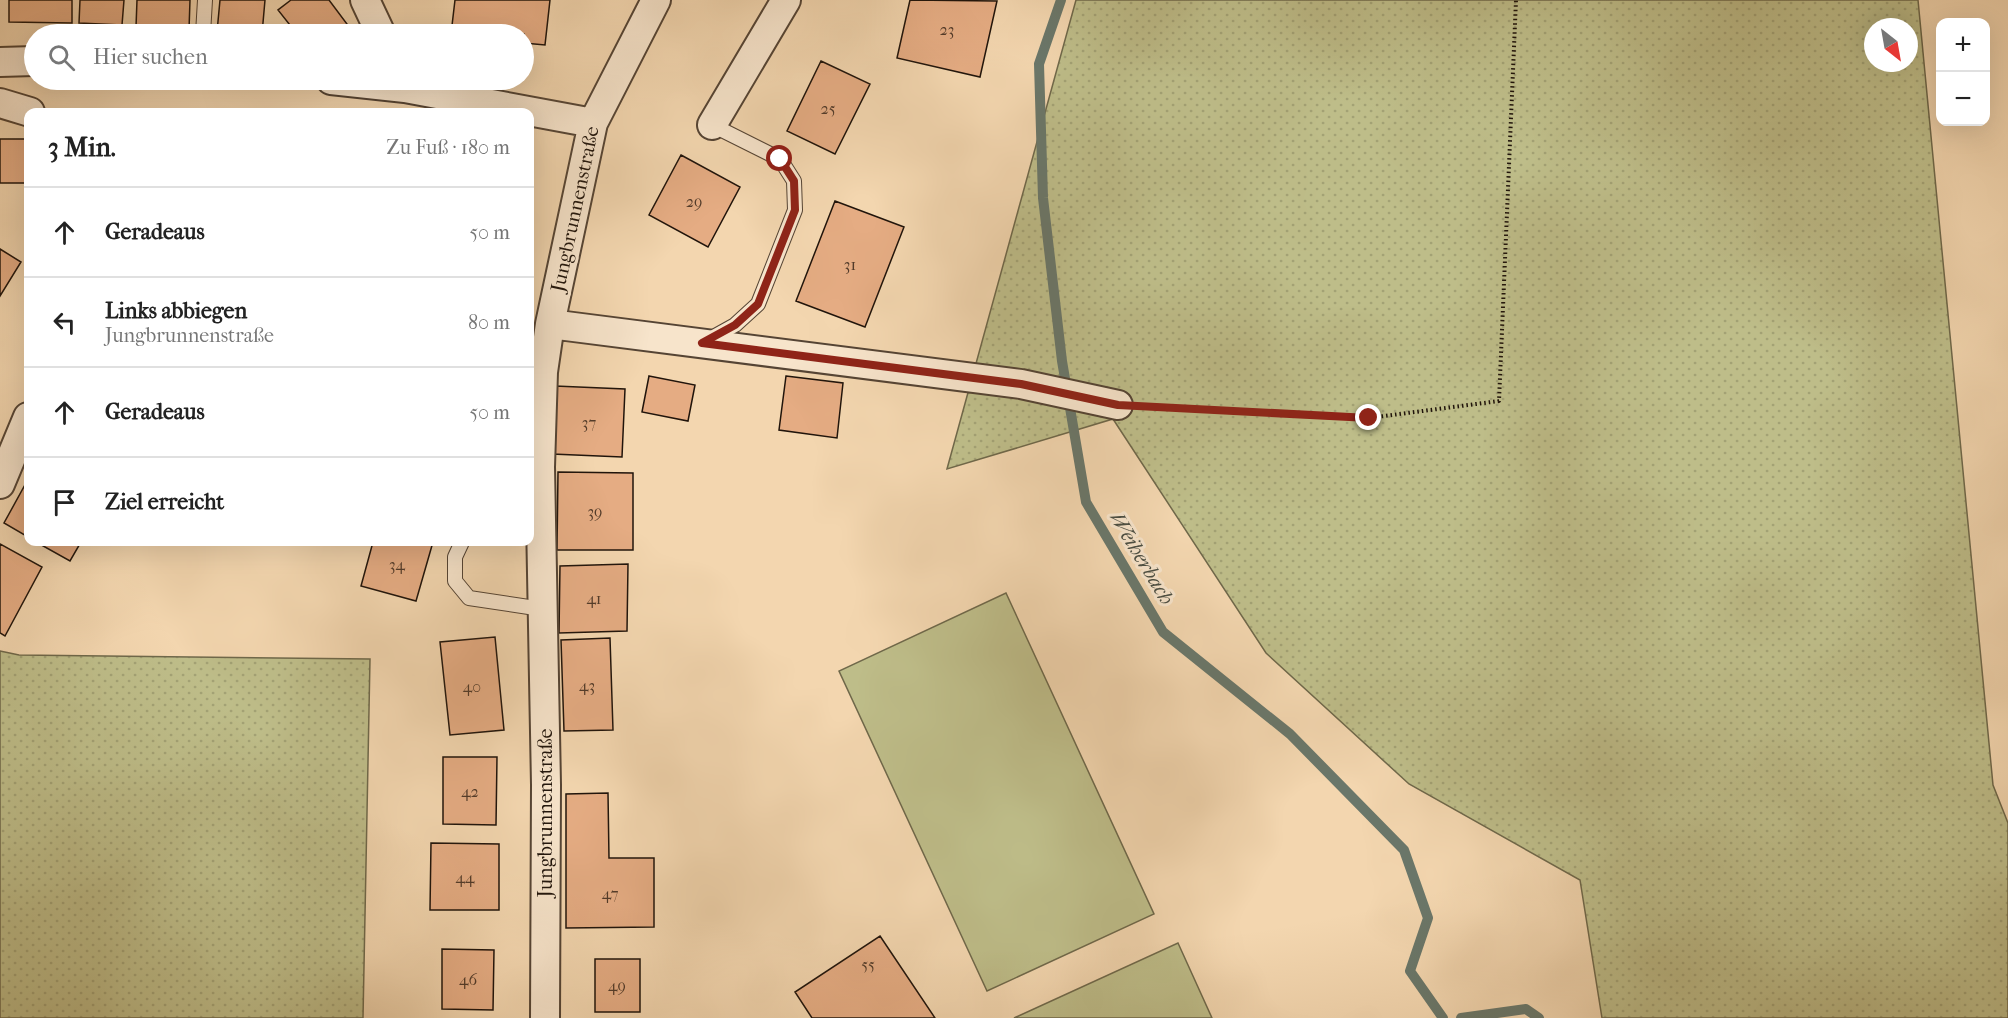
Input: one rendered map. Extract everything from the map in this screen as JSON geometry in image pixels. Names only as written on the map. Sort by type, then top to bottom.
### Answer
[{"type":"street","points":[[365,0],[376,24]]},
{"type":"street","name":"Jungbrunnenstraße","points":[[545,1018],[546,785],[540,467],[543,372],[550,324],[593,123],[656,0]]},
{"type":"street","points":[[712,125],[786,0]]},
{"type":"street","points":[[0,62],[24,62]]},
{"type":"street","points":[[432,90],[520,108]]},
{"type":"street","points":[[0,103],[24,110]]},
{"type":"street","points":[[534,111],[593,123]]},
{"type":"street","points":[[550,324],[1021,384],[1118,405]]},
{"type":"street","points":[[0,484],[24,427]]},
{"type":"lane","points":[[204,24],[205,0]]},
{"type":"lane","points":[[702,343],[735,325],[758,304],[795,210],[794,181],[780,159],[712,125]]},
{"type":"lane","name":"Jungbrunnenstraße","points":[[534,391],[543,372]]},
{"type":"lane","points":[[460,546],[455,557],[455,581],[469,598],[542,609]]},
{"type":"path","points":[[1118,405],[1369,418],[1499,401],[1516,0]]},
{"type":"shaded area","points":[[1076,0],[1918,0],[1993,785],[2008,823],[2008,1018],[1602,1018],[1580,880],[1409,784],[1266,653],[1113,419],[947,469]]},
{"type":"shaded area","points":[[1006,593],[1154,914],[987,991],[839,671]]},
{"type":"shaded area","points":[[0,651],[19,655],[370,659],[363,1018],[0,1018]]},
{"type":"shaded area","points":[[1178,943],[1212,1018],[1014,1018]]},
{"type":"building","points":[[9,0],[72,0],[72,23],[9,22]]},
{"type":"building","points":[[80,0],[124,0],[122,24],[79,23]]},
{"type":"building","points":[[137,0],[190,0],[189,24],[136,24]]},
{"type":"building","points":[[220,0],[265,0],[263,24],[218,24]]},
{"type":"building","points":[[291,0],[329,0],[347,24],[289,24],[278,10]]},
{"type":"building","points":[[455,0],[550,0],[545,45],[534,44],[534,24],[452,24]]},
{"type":"building","points":[[910,0],[997,1],[980,77],[897,58]]},
{"type":"building","points":[[821,61],[870,84],[835,154],[787,131]]},
{"type":"building","points":[[0,139],[24,139],[24,183],[0,183]]},
{"type":"building","points":[[681,155],[740,187],[708,247],[649,215]]},
{"type":"building","points":[[835,201],[904,227],[865,327],[796,301]]},
{"type":"building","points":[[0,249],[21,262],[0,296]]},
{"type":"building","points":[[649,376],[695,385],[688,421],[642,412]]},
{"type":"building","points":[[786,376],[843,383],[837,438],[779,430]]},
{"type":"building","points":[[555,386],[625,389],[622,457],[552,454]]},
{"type":"building","points":[[558,472],[633,473],[633,550],[557,550]]},
{"type":"building","points":[[24,487],[24,535],[4,523]]},
{"type":"building","points":[[0,544],[42,567],[5,636],[0,633]]},
{"type":"building","points":[[43,546],[79,546],[70,561]]},
{"type":"building","points":[[372,546],[432,546],[416,601],[361,586]]},
{"type":"building","points":[[628,564],[627,631],[559,633],[560,566]]},
{"type":"building","points":[[495,637],[504,730],[450,735],[440,642]]},
{"type":"building","points":[[610,638],[613,730],[564,731],[561,640]]},
{"type":"building","points":[[443,757],[497,757],[496,825],[443,824]]},
{"type":"building","points":[[608,793],[609,858],[654,858],[654,927],[566,928],[566,794]]},
{"type":"building","points":[[431,843],[499,844],[499,910],[430,910]]},
{"type":"building","points":[[880,936],[935,1018],[812,1018],[795,992]]},
{"type":"building","points":[[442,949],[494,950],[493,1010],[442,1009]]},
{"type":"building","points":[[595,959],[640,959],[640,1012],[595,1012]]},
{"type":"waterway","name":"Weiherbach","points":[[1061,0],[1039,64],[1043,198],[1062,361],[1086,502],[1163,632],[1290,734],[1404,850],[1428,918],[1410,971],[1443,1018]]},
{"type":"waterway","name":"Weiherbach","points":[[1461,1018],[1526,1009],[1539,1018]]},
{"type":"route","points":[[780,159],[794,181],[795,210],[758,304],[735,325],[702,343],[1021,384],[1118,405],[1369,418]]}]
